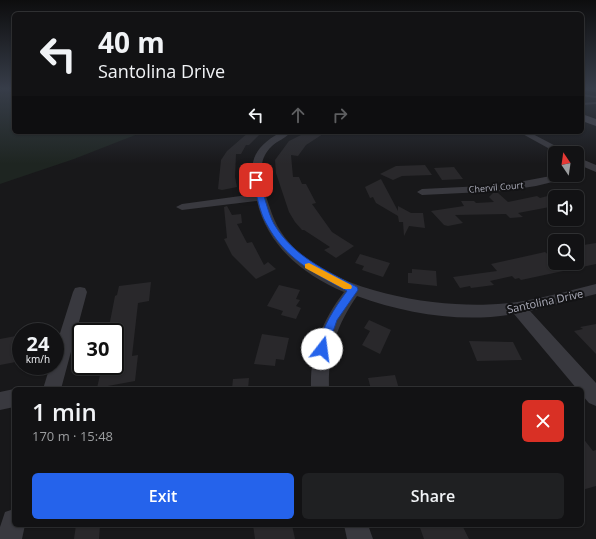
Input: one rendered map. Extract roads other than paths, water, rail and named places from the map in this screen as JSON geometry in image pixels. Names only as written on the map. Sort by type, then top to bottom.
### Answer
[{"type":"street","points":[[584,118],[596,123]]},
{"type":"street","name":"Santolina Drive","points":[[284,134],[270,142],[258,158],[255,174],[271,225],[290,251],[316,270],[353,290],[389,302],[435,310],[468,312],[518,308],[596,289]]},
{"type":"street","points":[[527,134],[550,146]]},
{"type":"street","points":[[584,163],[596,169]]},
{"type":"street","points":[[584,172],[596,169]]},
{"type":"street","name":"Chervil Court","points":[[422,192],[503,188],[548,180]]},
{"type":"street","points":[[182,207],[261,197]]},
{"type":"street","points":[[320,387],[320,361],[326,332],[333,318],[353,290]]},
{"type":"street","points":[[53,387],[80,292]]},
{"type":"street","points":[[518,308],[596,396]]},
{"type":"street","points":[[0,401],[12,398]]},
{"type":"street","points":[[9,539],[12,527]]},
{"type":"street","points":[[357,527],[360,539]]}]
